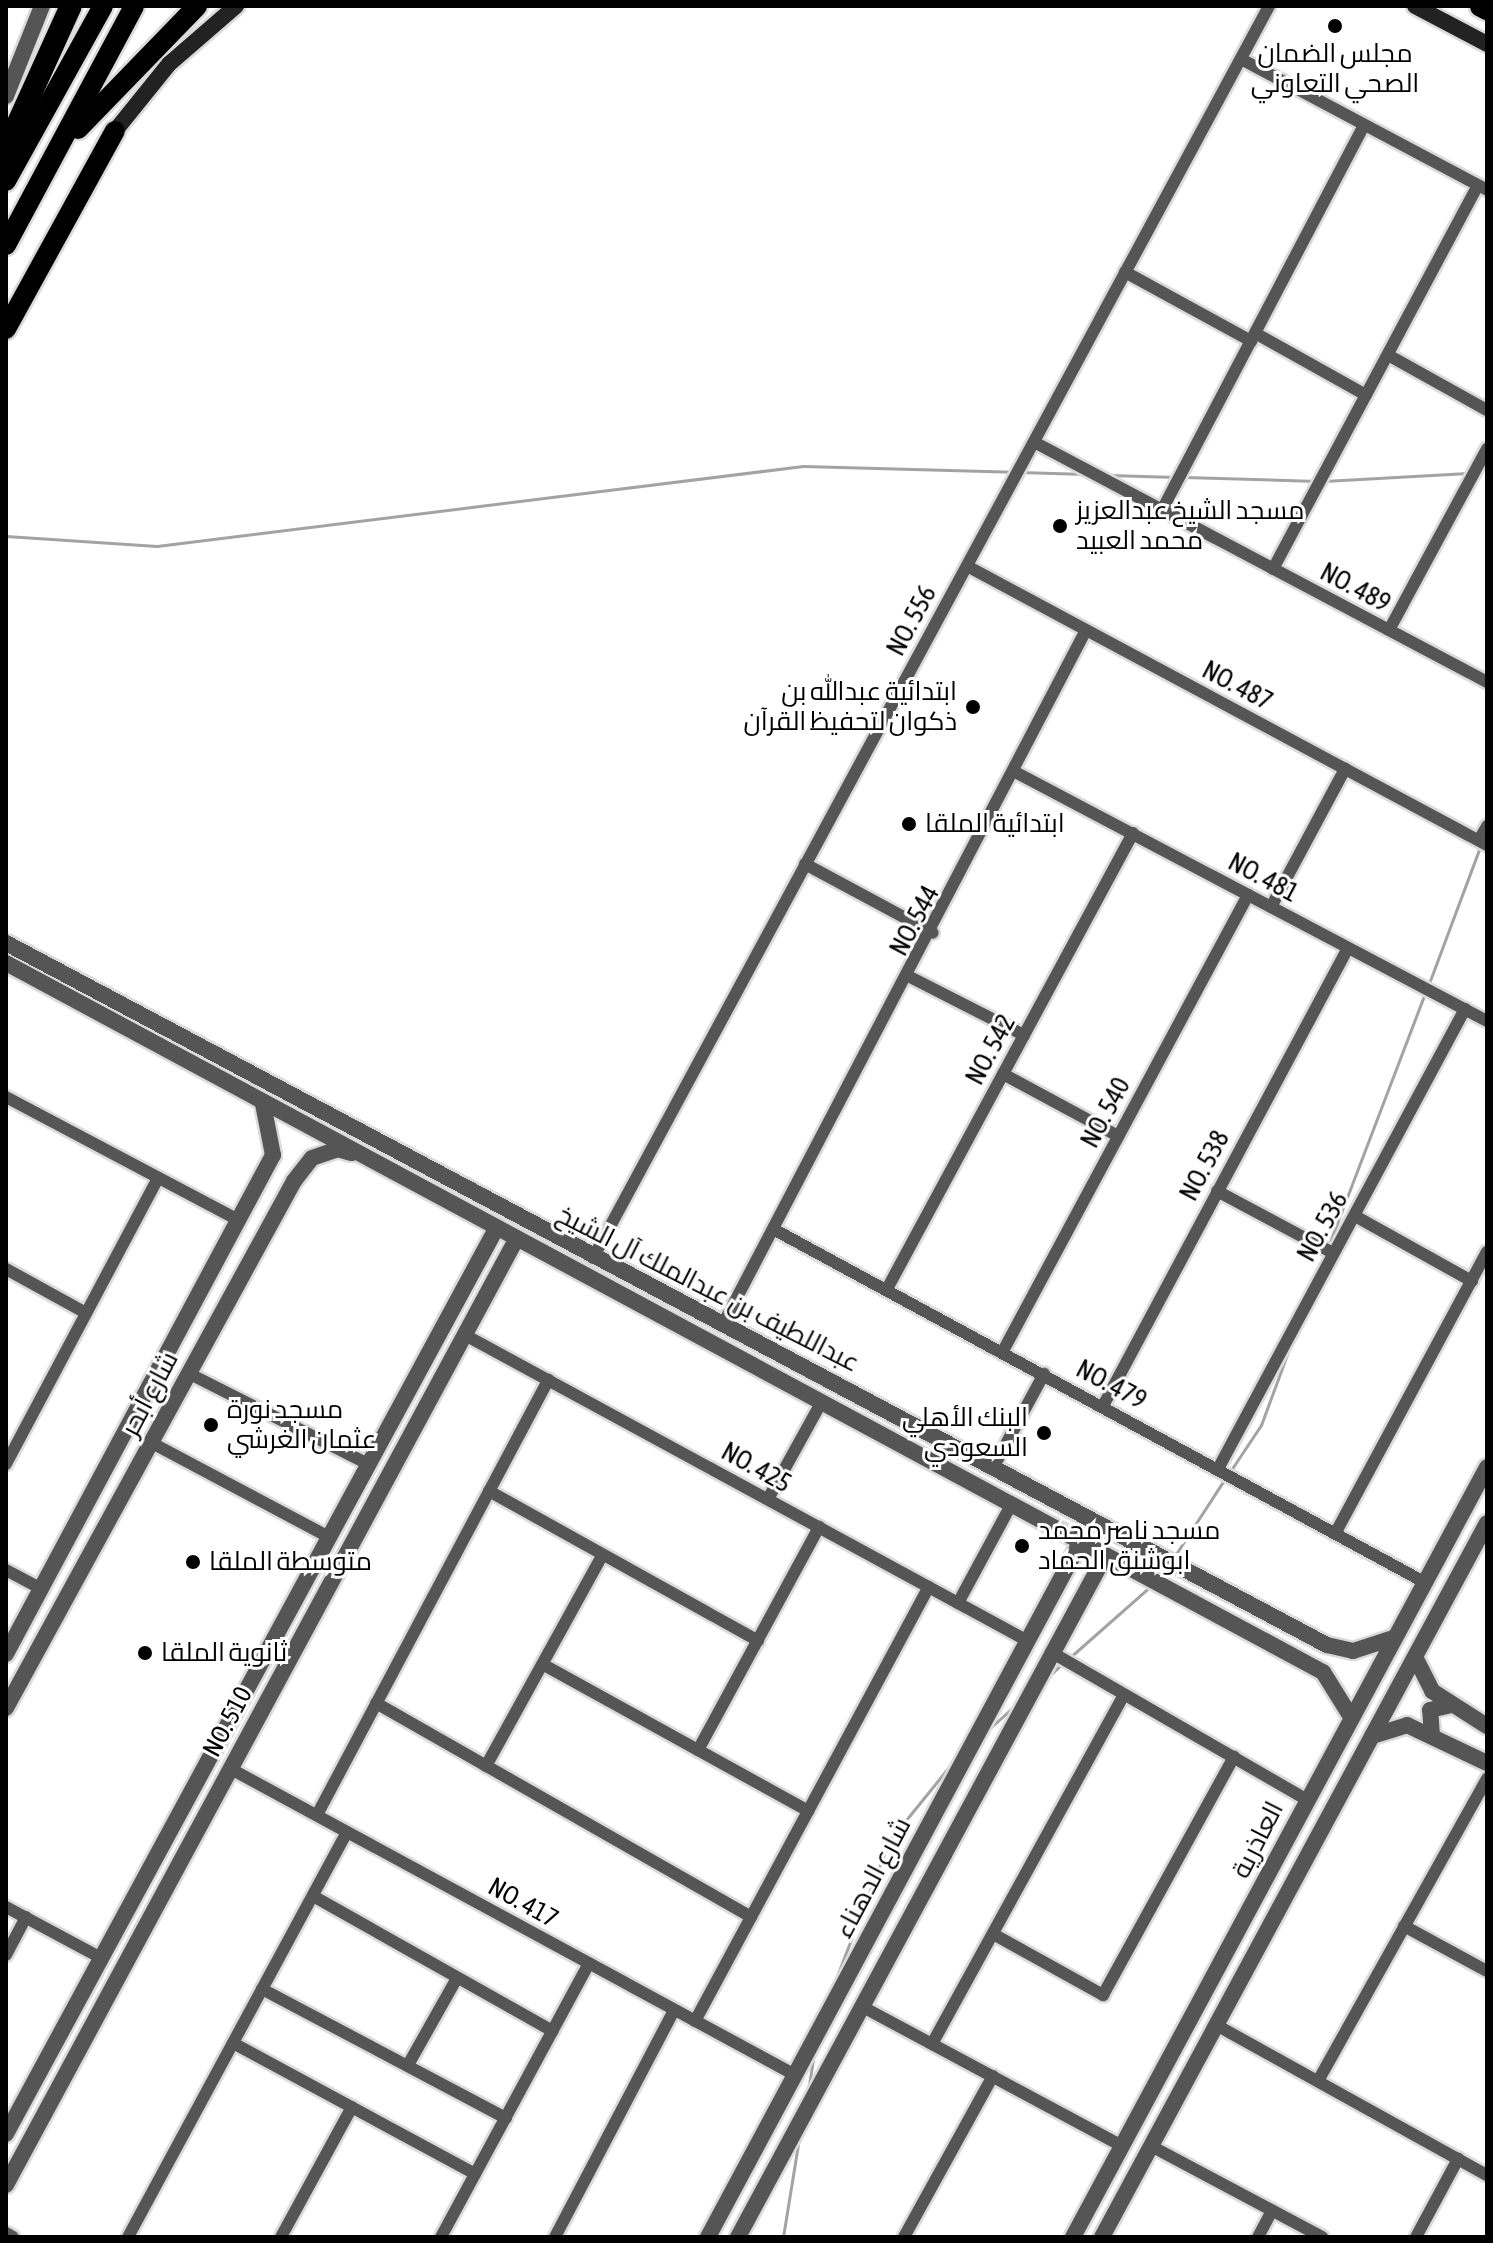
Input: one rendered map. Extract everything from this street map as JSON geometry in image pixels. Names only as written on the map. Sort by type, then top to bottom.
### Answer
[{"type":"highway","points":[[6,149],[71,6]]},
{"type":"highway","points":[[1481,6],[1487,9]]},
{"type":"main road","points":[[6,181],[103,6]]},
{"type":"main road","points":[[6,245],[134,6]]},
{"type":"main road","points":[[48,166],[120,80],[197,6]]},
{"type":"main road","points":[[6,329],[115,131],[169,64],[236,6]]},
{"type":"main road","points":[[1415,6],[1487,44]]},
{"type":"street","points":[[7,94],[42,6]]},
{"type":"street","name":"NO. 556","points":[[593,1258],[1269,6]]},
{"type":"street","points":[[1241,59],[1363,127],[1483,188],[1388,355],[1273,569]]},
{"type":"street","points":[[1162,510],[1363,127]]},
{"type":"street","points":[[1125,272],[1366,395]]},
{"type":"street","points":[[1388,355],[1487,410]]},
{"type":"street","name":"NO. 489","points":[[1034,442],[1487,682]]},
{"type":"street","points":[[1389,630],[1487,449]]},
{"type":"street","name":"NO. 487","points":[[967,566],[1483,842]]},
{"type":"street","name":"NO. 544","points":[[722,1326],[1017,773],[1018,758],[1086,630]]},
{"type":"street","points":[[1271,907],[1345,769]]},
{"type":"street","name":"NO. 481","points":[[1017,773],[1487,1021]]},
{"type":"street","points":[[1483,842],[1487,826]]},
{"type":"street","name":"NO. 542","points":[[887,1289],[1133,833]]},
{"type":"street","points":[[805,864],[933,933]]},
{"type":"street","name":"NO. 540","points":[[1003,1351],[1248,895]]},
{"type":"street","name":"عبداللطيف بن عبدالملك آل الشيخ","points":[[6,943],[593,1258],[918,1425],[1176,1565],[1340,1649]]},
{"type":"street","name":"NO. 538","points":[[1103,1406],[1348,948]]},
{"type":"street","name":"عبداللطيف بن عبدالملك آل الشيخ","points":[[6,963],[1323,1672],[1351,1717]]},
{"type":"street","points":[[910,977],[1024,1035]]},
{"type":"street","name":"NO. 536","points":[[1219,1467],[1465,1009]]},
{"type":"street","points":[[1003,1074],[1118,1136]]},
{"type":"street","points":[[6,1097],[238,1220]]},
{"type":"street","name":"شارع أبحر","points":[[6,1654],[264,1172],[273,1138],[263,1104]]},
{"type":"street","name":"شارع أبحر","points":[[6,1708],[294,1181],[312,1158],[338,1149],[368,1158]]},
{"type":"street","points":[[264,1172],[282,1161],[295,1171],[294,1181]]},
{"type":"street","points":[[6,1464],[12,1438],[86,1313],[158,1178]]},
{"type":"street","points":[[1217,1191],[1333,1253]]},
{"type":"street","points":[[1355,1216],[1472,1281]]},
{"type":"street","name":"NO. 510","points":[[6,2134],[496,1229]]},
{"type":"street","name":"NO. 479","points":[[775,1230],[1219,1467],[1424,1582]]},
{"type":"street","points":[[485,1248],[500,1240],[506,1258]]},
{"type":"street","name":"NO. 510","points":[[6,2185],[516,1240]]},
{"type":"street","points":[[1336,1532],[1485,1262]]},
{"type":"street","points":[[6,1269],[86,1313]]},
{"type":"street","name":"NO. 425","points":[[465,1335],[1026,1640]]},
{"type":"street","points":[[188,1373],[368,1464]]},
{"type":"street","points":[[994,1466],[1044,1374]]},
{"type":"street","points":[[317,1815],[548,1380]]},
{"type":"street","points":[[768,1499],[821,1403]]},
{"type":"street","points":[[906,1448],[918,1425]]},
{"type":"street","points":[[152,1443],[329,1537]]},
{"type":"street","name":"العاذرية","points":[[1073,2237],[1487,1467]]},
{"type":"street","points":[[489,1491],[758,1641]]},
{"type":"street","points":[[958,1603],[1011,1505]]},
{"type":"street","name":"العاذرية","points":[[1102,2237],[1487,1523]]},
{"type":"street","points":[[698,1750],[819,1527]]},
{"type":"street","name":"شارع الدهناء","points":[[708,2237],[1080,1543]]},
{"type":"street","points":[[486,1766],[602,1556]]},
{"type":"street","points":[[1069,1563],[1087,1556],[1095,1574]]},
{"type":"street","name":"شارع الدهناء","points":[[738,2237],[1105,1556]]},
{"type":"street","points":[[1165,1587],[1176,1565]]},
{"type":"street","points":[[6,1570],[41,1589]]},
{"type":"street","points":[[695,2021],[929,1587]]},
{"type":"street","points":[[1323,1672],[1338,1666],[1340,1649],[1393,1638]]},
{"type":"street","points":[[1051,1652],[1306,1799]]},
{"type":"street","points":[[1415,1657],[1418,1674],[1451,1705],[1487,1726]]},
{"type":"street","points":[[544,1665],[808,1811]]},
{"type":"street","points":[[932,2044],[1124,1695]]},
{"type":"street","points":[[376,1703],[751,1917]]},
{"type":"street","points":[[1432,1736],[1430,1710],[1451,1705]]},
{"type":"street","points":[[1371,1737],[1407,1725],[1487,1763]]},
{"type":"street","points":[[993,1934],[1103,1995],[1234,1757]]},
{"type":"street","points":[[209,1759],[230,1769]]},
{"type":"street","name":"NO. 417","points":[[230,1769],[695,2021],[793,2080]]},
{"type":"street","points":[[1318,2081],[1487,1778]]},
{"type":"street","points":[[128,2237],[347,1832]]},
{"type":"street","points":[[1258,1892],[1281,1905]]},
{"type":"street","points":[[313,1896],[553,2031]]},
{"type":"street","points":[[6,1907],[101,1958]]},
{"type":"street","points":[[6,1955],[26,1917]]},
{"type":"street","points":[[1404,1926],[1487,1971]]},
{"type":"street","points":[[441,2237],[589,1963]]},
{"type":"street","points":[[408,2065],[457,1978]]},
{"type":"street","points":[[262,1989],[506,2118]]},
{"type":"street","points":[[861,2006],[1122,2146]]},
{"type":"street","points":[[555,2237],[674,2010]]},
{"type":"street","points":[[1216,2025],[1487,2175]]},
{"type":"street","points":[[233,2043],[475,2174]]},
{"type":"street","points":[[904,2237],[993,2076]]},
{"type":"street","points":[[793,2080],[813,2097]]},
{"type":"street","points":[[281,2237],[352,2107]]},
{"type":"street","points":[[1151,2146],[1322,2237]]},
{"type":"street","points":[[1416,2237],[1458,2159]]},
{"type":"street","points":[[1258,2237],[1272,2211]]},
{"type":"street","points":[[6,2233],[13,2237]]},
{"type":"waterway","points":[[6,536],[157,546],[803,466],[1013,472]]},
{"type":"waterway","points":[[1020,472],[1085,474]]},
{"type":"waterway","points":[[1324,481],[1468,473]]},
{"type":"waterway","points":[[1108,475],[1177,477]]},
{"type":"waterway","points":[[1184,477],[1317,481]]},
{"type":"waterway","points":[[1428,986],[1480,847]]},
{"type":"waterway","points":[[1328,1247],[1425,993]]},
{"type":"waterway","points":[[1229,1473],[1261,1425],[1291,1344]]},
{"type":"waterway","points":[[1174,1557],[1224,1480]]},
{"type":"waterway","points":[[1068,1659],[1152,1585]]},
{"type":"waterway","points":[[1050,1675],[1062,1664]]},
{"type":"waterway","points":[[990,1728],[1017,1704]]},
{"type":"waterway","points":[[830,1994],[889,1841],[957,1757]]},
{"type":"waterway","points":[[808,2091],[814,2055]]},
{"type":"waterway","points":[[783,2237],[799,2138]]},
{"type":"place","name":"مجلس الضمان الصحي التعاوني","points":[[1335,26]]},
{"type":"place","name":"مسجد الشيخ عبدالعزيز محمد العبيد","points":[[1060,526]]},
{"type":"place","name":"ابتدائية عبدالله بن ذكوان لتحفيظ القرآن","points":[[973,707]]},
{"type":"place","name":"ابتدائية الملقا","points":[[909,824]]},
{"type":"place","name":"مسجد نورة عثمان الغرشي","points":[[211,1425]]},
{"type":"place","name":"البنك الأهلي السعودي","points":[[1044,1433]]},
{"type":"place","name":"مسجد ناصر محمد ابوشنق الحماد","points":[[1022,1546]]},
{"type":"place","name":"متوسطة الملقا","points":[[193,1562]]},
{"type":"place","name":"ثانوية الملقا","points":[[145,1653]]}]
